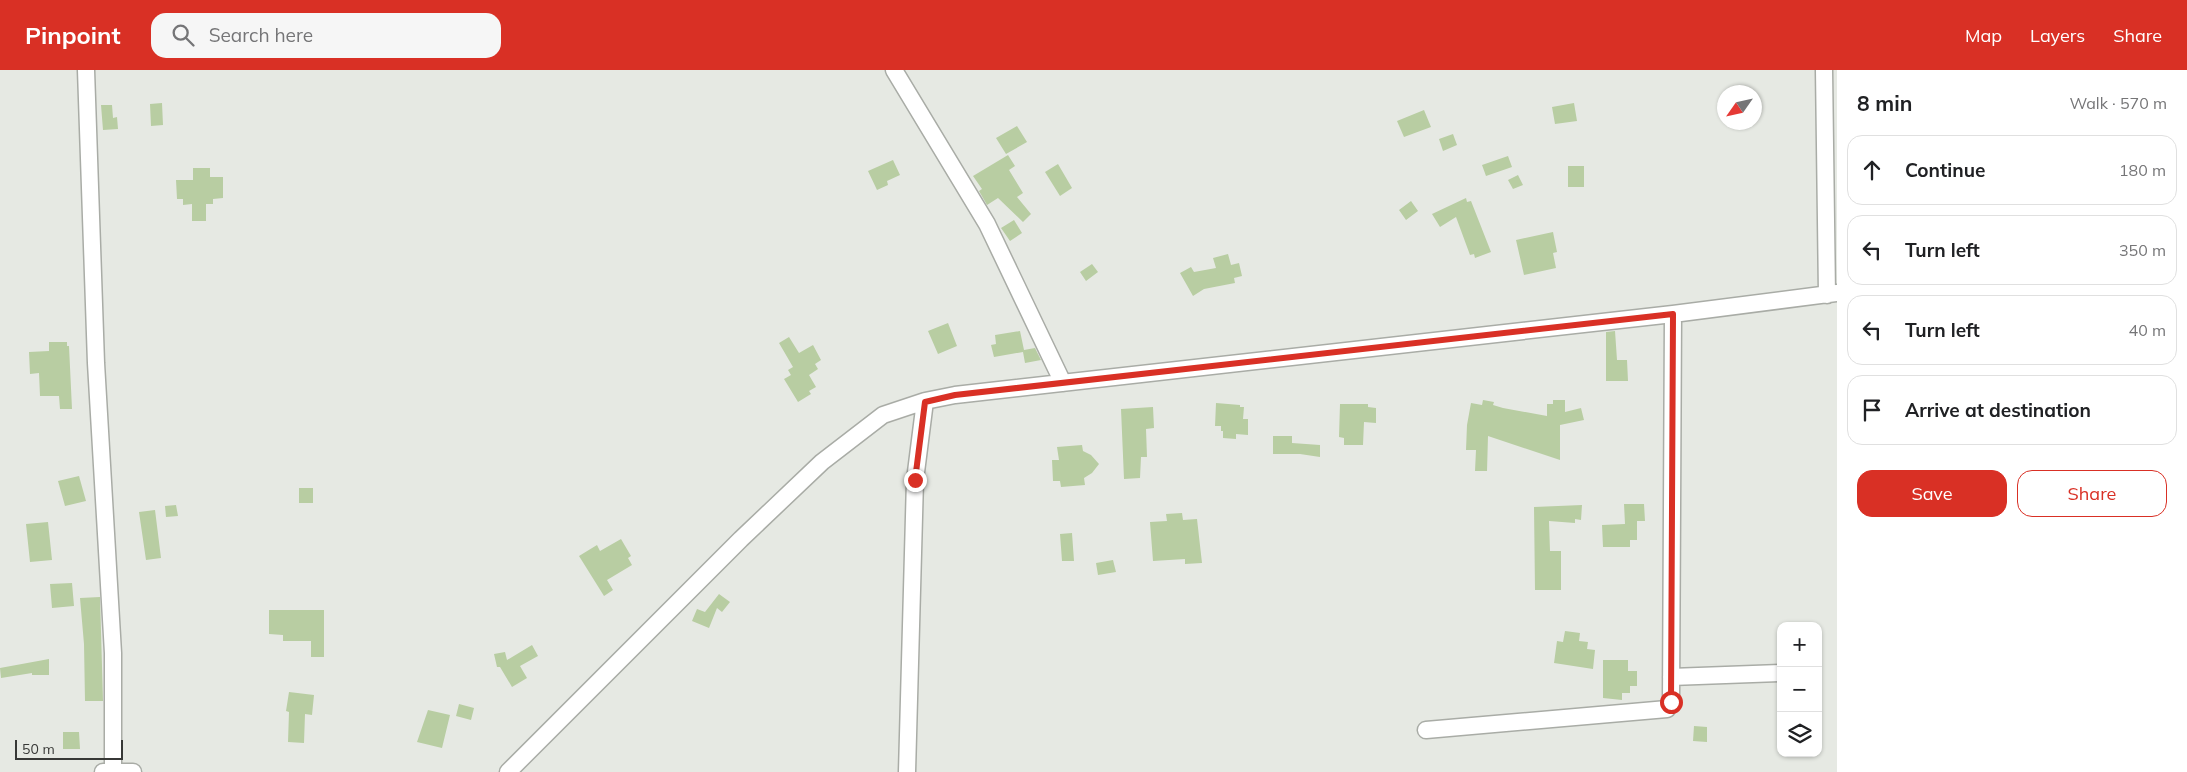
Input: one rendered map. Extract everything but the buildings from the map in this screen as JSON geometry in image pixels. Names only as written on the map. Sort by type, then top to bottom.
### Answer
[{"type":"street","points":[[86,70],[96,363],[113,653],[108,772],[133,772]]},
{"type":"street","points":[[894,70],[987,224],[1063,383]]},
{"type":"street","points":[[508,772],[734,546],[822,462],[883,415],[955,395],[1673,314],[1832,294],[1824,70]]},
{"type":"street","points":[[1426,730],[1667,709],[1671,702],[1673,314]]},
{"type":"street","points":[[907,772],[915,480],[925,402]]},
{"type":"street","points":[[1671,677],[1777,673]]},
{"type":"route","points":[[915,480],[925,402],[955,395],[1673,314],[1671,702]]}]
